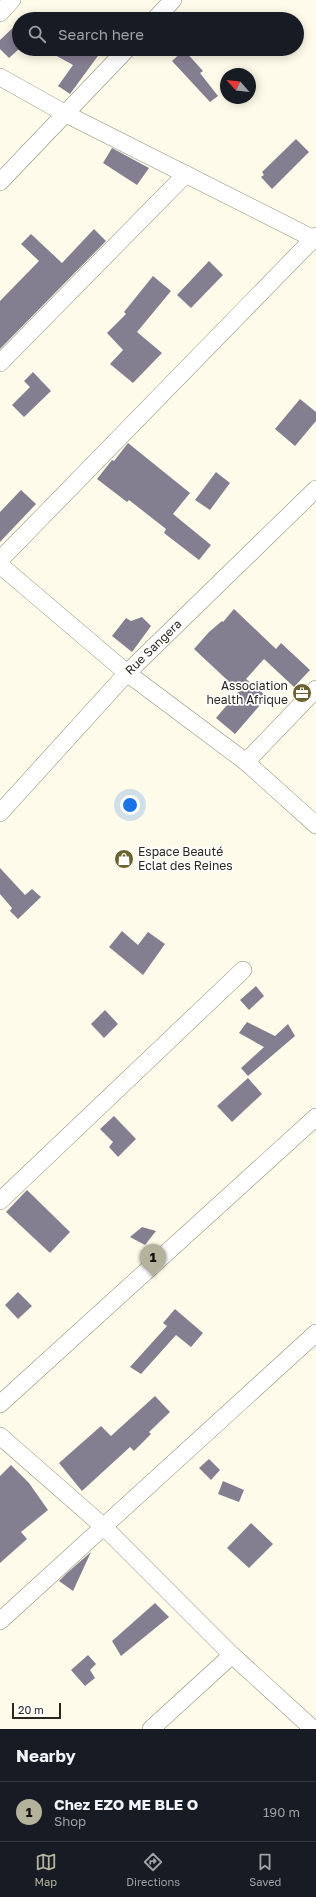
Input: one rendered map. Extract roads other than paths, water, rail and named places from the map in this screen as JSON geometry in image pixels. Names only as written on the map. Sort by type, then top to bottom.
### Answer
[{"type":"street","points":[[0,13],[12,0]]},
{"type":"street","points":[[162,12],[173,0]]},
{"type":"street","points":[[0,182],[120,56]]},
{"type":"street","points":[[0,77],[66,114],[315,238],[0,560]]},
{"type":"street","points":[[0,363],[186,174]]},
{"type":"street","name":"Rue Sangera","points":[[0,813],[127,673],[316,489]]},
{"type":"street","points":[[0,565],[127,673],[246,762],[316,825]]},
{"type":"street","points":[[246,762],[316,688]]},
{"type":"street","points":[[0,1201],[243,970]]},
{"type":"street","points":[[0,1404],[316,1117]]},
{"type":"street","points":[[0,1620],[316,1333]]},
{"type":"street","points":[[0,1436],[104,1527],[232,1655],[313,1729]]},
{"type":"street","points":[[151,1729],[232,1655]]},
{"type":"place","name":"Association health Afrique","points":[[302,693]]},
{"type":"place","name":"Espace Beauté Eclat des Reines","points":[[124,859]]},
{"type":"place","name":"Chez EZO ME BLE O","points":[[153,1277]]}]
